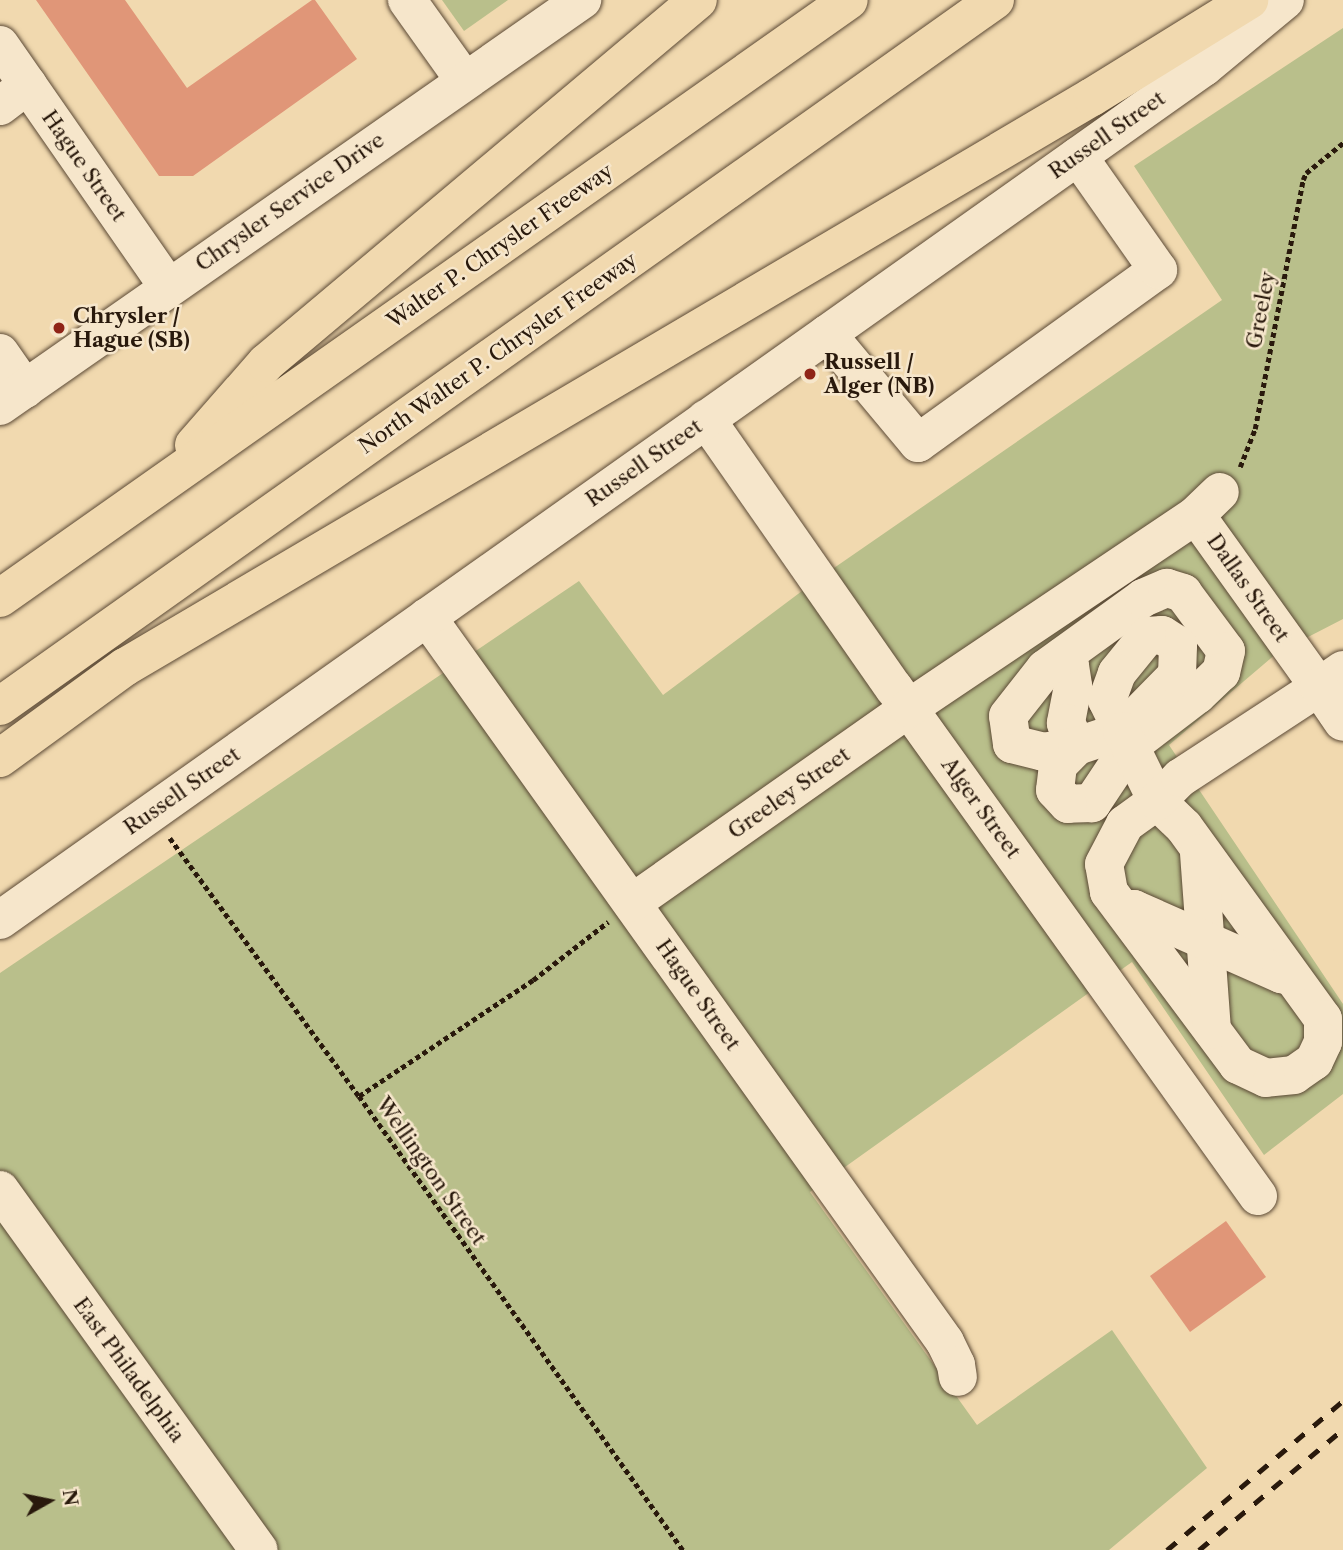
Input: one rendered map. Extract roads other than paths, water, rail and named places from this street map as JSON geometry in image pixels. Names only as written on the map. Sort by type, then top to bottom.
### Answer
[{"type":"highway","points":[[0,598],[152,494],[266,363],[698,0]]},
{"type":"highway","name":"Walter P. Chrysler Freeway","points":[[152,494],[849,0]]},
{"type":"highway","name":"North Walter P. Chrysler Freeway","points":[[0,705],[995,0]]},
{"type":"highway","points":[[0,758],[125,667],[1092,97],[1249,0]]},
{"type":"street","points":[[407,0],[464,80]]},
{"type":"street","name":"Chrysler Service Drive","points":[[12,397],[582,0]]},
{"type":"street","name":"Russell Street","points":[[0,920],[1204,67],[1284,0]]},
{"type":"street","name":"Hague Street","points":[[0,45],[14,96],[168,287]]},
{"type":"street","points":[[827,334],[918,443],[1158,270],[1079,156]]},
{"type":"street","points":[[0,353],[12,397]]},
{"type":"street","name":"Alger Street","points":[[706,419],[1258,1196]]},
{"type":"street","name":"Greeley Street","points":[[632,903],[909,708],[1208,504]]},
{"type":"street","name":"Dallas Street","points":[[1208,504],[1321,673],[1343,722]]},
{"type":"street","points":[[1167,588],[1183,593],[1226,651],[1222,672],[1197,695],[1126,738],[1044,752],[1012,744],[1008,716],[1045,669],[1143,598],[1167,588]]},
{"type":"street","name":"Hague Street","points":[[427,617],[945,1342],[957,1365],[958,1377]]},
{"type":"street","points":[[1062,657],[1070,666],[1073,686],[1066,723],[1077,746]]},
{"type":"street","points":[[1126,738],[1157,801],[1184,827],[1199,853],[1323,1019],[1323,1042],[1314,1061],[1294,1075],[1266,1077],[1238,1065],[1110,892],[1104,864],[1125,824],[1157,801],[1180,778],[1321,673]]},
{"type":"street","points":[[1077,746],[1058,765],[1055,790],[1068,804],[1092,803],[1126,738]]},
{"type":"street","points":[[1199,853],[1212,1030]]},
{"type":"street","points":[[1123,909],[1134,909],[1291,976]]},
{"type":"street","name":"East Philadelphia","points":[[0,1190],[259,1550]]},
{"type":"railway","points":[[1167,1550],[1343,1401]]},
{"type":"railway","points":[[1199,1550],[1343,1429]]},
{"type":"place","name":"Chrysler / Hague (SB)","points":[[59,328]]},
{"type":"place","name":"Russell / Alger (NB)","points":[[810,374]]}]
